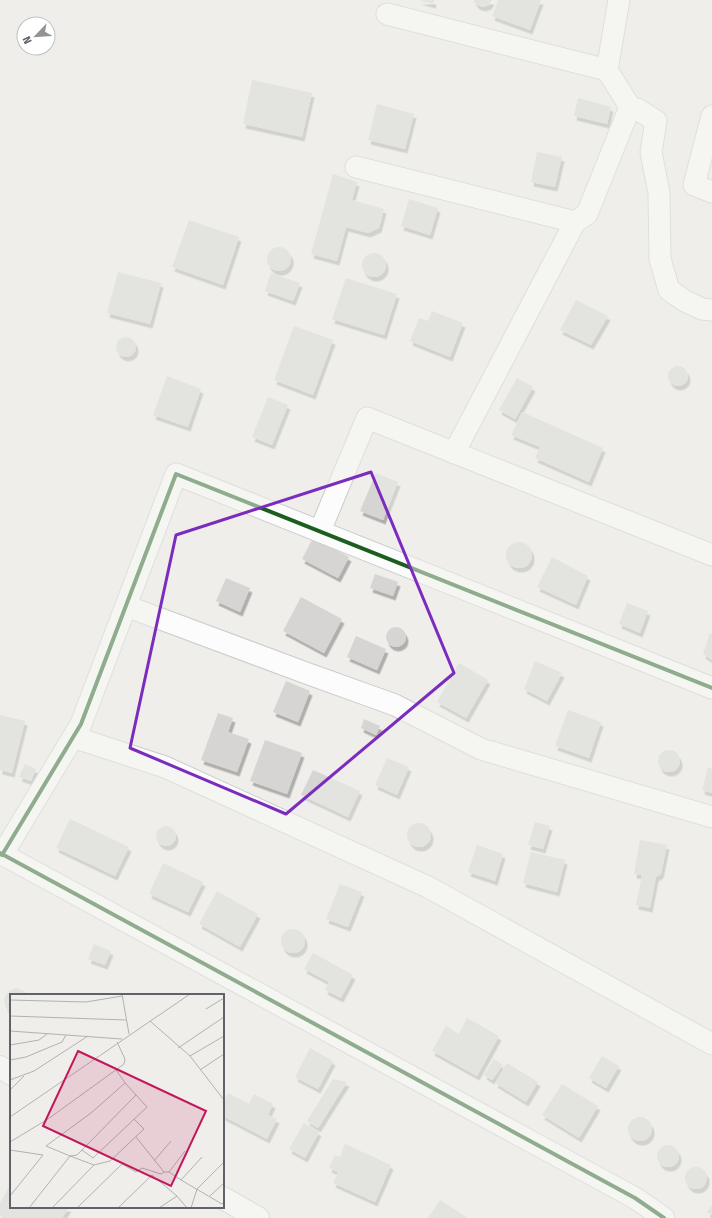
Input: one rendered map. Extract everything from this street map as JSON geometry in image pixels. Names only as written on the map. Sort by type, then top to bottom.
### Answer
[{"type":"street","points":[[619,0],[607,70],[630,107],[656,121],[651,152],[659,193],[660,259],[669,290],[702,310],[712,310]]},
{"type":"street","points":[[387,14],[607,70]]},
{"type":"street","points":[[454,453],[575,222],[587,214],[630,107]]},
{"type":"street","points":[[712,116],[694,185],[712,192]]},
{"type":"street","points":[[356,167],[575,222]]},
{"type":"street","points":[[320,531],[367,418],[712,555]]},
{"type":"street","points":[[664,1218],[635,1198],[1,854],[81,724],[176,474],[712,688]]},
{"type":"street","points":[[126,606],[395,705],[481,750],[712,817]]},
{"type":"street","points":[[73,737],[165,767],[428,887],[712,1044]]},
{"type":"street","points":[[0,1068],[10,1073]]},
{"type":"street","points":[[224,1199],[258,1218]]},
{"type":"highlighted area","points":[[371,472],[454,673],[286,814],[130,748],[176,535]]},
{"type":"building","points":[[419,0],[434,0],[433,4]]},
{"type":"building","points":[[473,0],[492,0],[489,5],[483,7],[477,5]]},
{"type":"building","points":[[498,0],[541,0],[530,30],[492,16]]},
{"type":"building","points":[[252,80],[312,93],[302,137],[243,124]]},
{"type":"building","points":[[578,98],[611,107],[607,124],[574,116]]},
{"type":"building","points":[[377,104],[414,114],[405,149],[368,140]]},
{"type":"building","points":[[537,152],[562,157],[555,187],[531,182]]},
{"type":"building","points":[[333,174],[357,182],[352,200],[384,209],[379,228],[368,233],[346,227],[337,261],[311,254]]},
{"type":"building","points":[[409,199],[438,208],[430,235],[401,226]]},
{"type":"building","points":[[189,220],[239,237],[223,285],[172,267]]},
{"type":"building","points":[[279,247],[287,251],[291,259],[287,267],[279,271],[271,267],[267,259],[271,251]]},
{"type":"building","points":[[374,253],[383,256],[386,265],[383,274],[374,277],[365,274],[362,265],[365,256]]},
{"type":"building","points":[[118,272],[161,283],[150,324],[107,313]]},
{"type":"building","points":[[271,273],[300,283],[293,301],[265,291]]},
{"type":"building","points":[[346,278],[397,294],[384,335],[332,319]]},
{"type":"building","points":[[576,300],[608,316],[591,345],[560,330]]},
{"type":"building","points":[[432,311],[463,323],[450,357],[410,341],[419,318],[428,321]]},
{"type":"building","points":[[294,326],[333,340],[313,395],[274,380]]},
{"type":"building","points":[[126,337],[133,340],[136,347],[133,354],[126,357],[119,354],[116,347],[119,340]]},
{"type":"building","points":[[678,366],[685,369],[688,376],[685,383],[678,386],[671,383],[668,376],[671,369]]},
{"type":"building","points":[[167,376],[201,389],[188,427],[153,415]]},
{"type":"building","points":[[517,378],[533,387],[515,419],[499,410]]},
{"type":"building","points":[[268,397],[288,405],[272,445],[252,437]]},
{"type":"building","points":[[522,412],[603,448],[589,482],[535,458],[540,447],[511,435]]},
{"type":"building","points":[[376,473],[398,482],[383,520],[360,511]]},
{"type":"building","points":[[313,538],[349,557],[338,578],[302,559]]},
{"type":"building","points":[[519,542],[528,546],[532,555],[528,564],[519,568],[510,564],[506,555],[510,546]]},
{"type":"building","points":[[552,557],[588,576],[576,605],[537,587]]},
{"type":"building","points":[[375,574],[398,582],[393,596],[370,588]]},
{"type":"building","points":[[226,578],[250,588],[240,612],[216,601]]},
{"type":"building","points":[[301,597],[342,619],[324,653],[283,631]]},
{"type":"building","points":[[627,603],[648,611],[640,633],[619,624]]},
{"type":"building","points":[[396,627],[403,630],[406,637],[403,644],[396,647],[389,644],[386,637],[389,630]]},
{"type":"building","points":[[710,633],[712,634],[712,660],[703,654]]},
{"type":"building","points":[[356,636],[386,649],[377,670],[347,657]]},
{"type":"building","points":[[535,661],[562,673],[547,701],[524,689]]},
{"type":"building","points":[[459,663],[488,680],[466,718],[437,702]]},
{"type":"building","points":[[286,681],[310,691],[298,722],[273,712]]},
{"type":"building","points":[[568,710],[601,722],[589,758],[555,746]]},
{"type":"building","points":[[218,713],[233,718],[228,732],[249,739],[237,772],[201,760]]},
{"type":"building","points":[[0,715],[25,721],[12,773],[0,770]]},
{"type":"building","points":[[364,719],[380,726],[376,735],[361,728]]},
{"type":"building","points":[[265,740],[302,753],[287,794],[250,781]]},
{"type":"building","points":[[669,750],[677,753],[680,761],[677,769],[669,772],[661,769],[658,761],[661,753]]},
{"type":"building","points":[[387,758],[409,767],[397,795],[375,785]]},
{"type":"building","points":[[25,764],[36,769],[31,781],[19,777]]},
{"type":"building","points":[[708,767],[712,769],[712,793],[702,790]]},
{"type":"building","points":[[313,770],[360,791],[348,817],[301,795]]},
{"type":"building","points":[[70,819],[129,847],[115,876],[56,848]]},
{"type":"building","points":[[535,822],[550,826],[543,849],[528,845]]},
{"type":"building","points":[[419,823],[424,824],[430,830],[430,840],[424,846],[419,847],[414,846],[408,840],[407,835],[408,830],[414,824]]},
{"type":"building","points":[[166,826],[173,829],[176,836],[173,843],[166,846],[159,843],[156,836],[159,829]]},
{"type":"building","points":[[640,840],[667,845],[661,874],[656,877],[650,908],[636,905],[642,875],[634,874]]},
{"type":"building","points":[[477,845],[503,854],[495,881],[468,872]]},
{"type":"building","points":[[531,852],[565,860],[557,892],[523,883]]},
{"type":"building","points":[[163,863],[203,882],[188,912],[149,894]]},
{"type":"building","points":[[340,884],[362,892],[348,927],[326,919]]},
{"type":"building","points":[[217,891],[258,914],[240,947],[199,924]]},
{"type":"building","points":[[293,929],[298,930],[304,936],[304,946],[298,952],[293,953],[288,952],[282,946],[281,941],[282,936],[288,930]]},
{"type":"building","points":[[94,944],[111,951],[105,965],[88,959]]},
{"type":"building","points":[[313,953],[353,975],[341,998],[325,990],[329,982],[304,969]]},
{"type":"building","points":[[16,988],[24,991],[26,994],[10,994],[10,1011],[5,1006],[4,998],[9,991]]},
{"type":"building","points":[[467,1018],[499,1036],[477,1076],[432,1051],[446,1026],[459,1034]]},
{"type":"building","points":[[310,1048],[333,1061],[318,1089],[295,1077]]},
{"type":"building","points":[[602,1056],[619,1066],[606,1088],[589,1078]]},
{"type":"building","points":[[494,1059],[503,1065],[492,1080],[484,1075]]},
{"type":"building","points":[[507,1063],[538,1082],[526,1102],[495,1083]]},
{"type":"building","points":[[333,1079],[347,1082],[318,1128],[307,1121]]},
{"type":"building","points":[[562,1084],[598,1106],[579,1138],[542,1115]]},
{"type":"building","points":[[228,1093],[249,1104],[254,1094],[273,1104],[268,1115],[277,1119],[267,1139],[224,1117],[225,1099]]},
{"type":"building","points":[[640,1117],[648,1121],[652,1129],[648,1137],[640,1141],[632,1137],[628,1129],[632,1121]]},
{"type":"building","points":[[304,1123],[319,1132],[305,1158],[289,1149]]},
{"type":"building","points":[[345,1144],[391,1165],[375,1202],[333,1183],[338,1172],[329,1168],[335,1155],[340,1157]]},
{"type":"building","points":[[668,1145],[676,1148],[679,1156],[676,1164],[668,1167],[660,1164],[657,1156],[660,1148]]},
{"type":"building","points":[[696,1167],[704,1170],[707,1178],[704,1186],[696,1189],[688,1186],[685,1178],[688,1170]]},
{"type":"building","points":[[10,1185],[10,1208],[68,1208],[62,1218],[5,1218],[0,1215],[0,1203]]},
{"type":"building","points":[[440,1200],[468,1218],[428,1218]]},
{"type":"building","points":[[712,1205],[712,1215],[707,1212]]},
{"type":"cycle path","points":[[2,855],[81,724],[176,474],[712,688]]},
{"type":"cycle path","points":[[0,853],[635,1198],[664,1218]]}]
